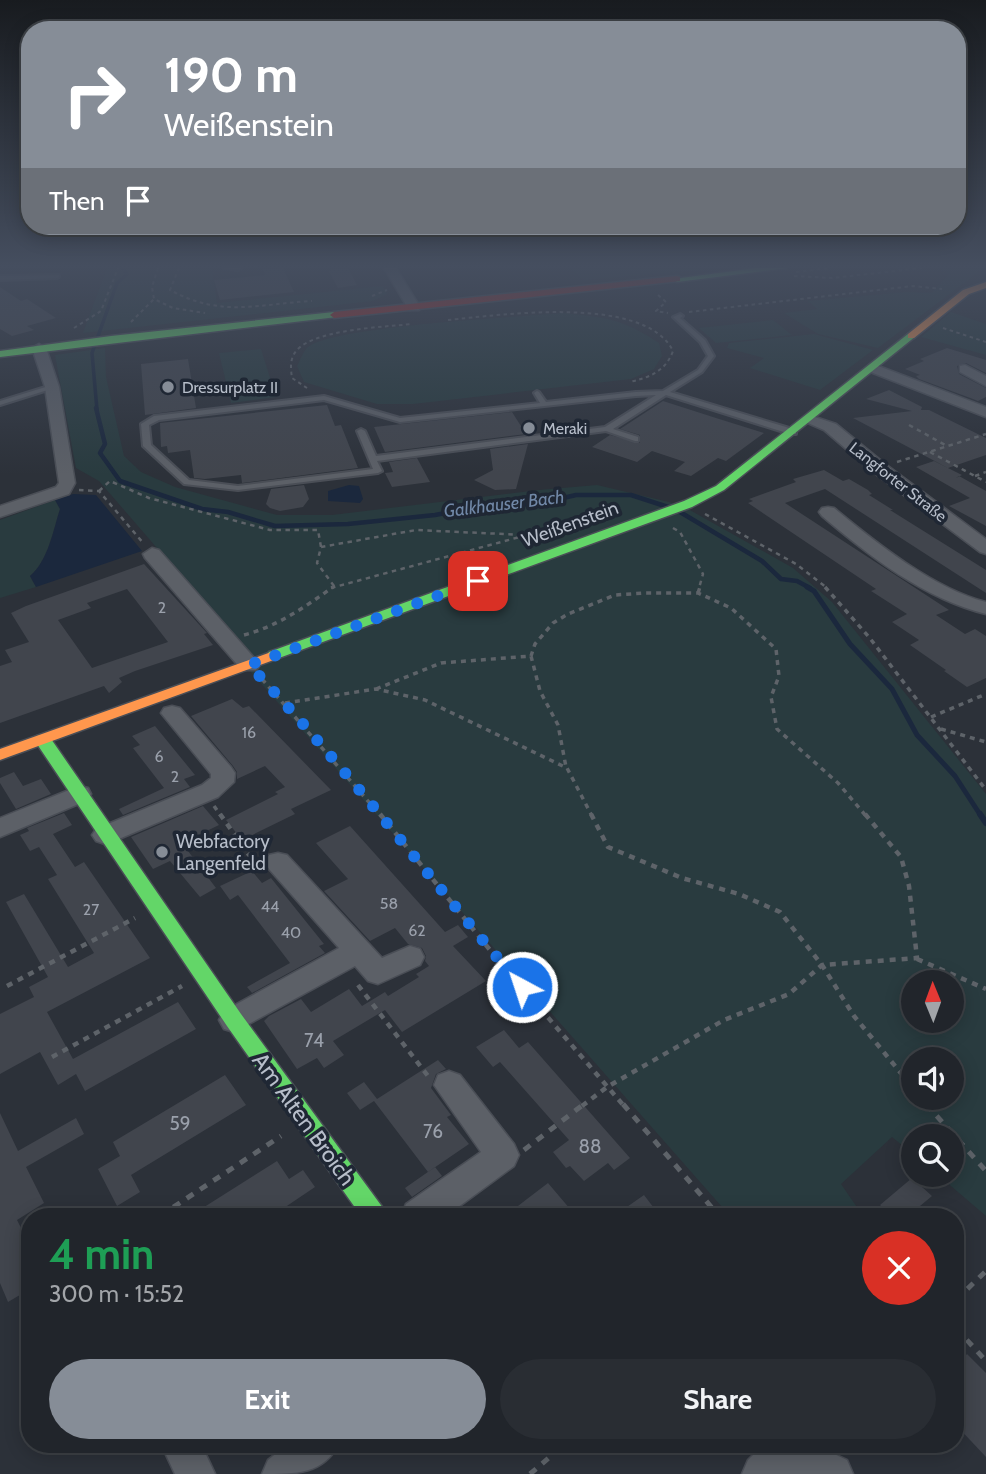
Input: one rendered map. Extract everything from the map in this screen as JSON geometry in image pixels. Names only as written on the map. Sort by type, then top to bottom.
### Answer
[{"type":"street","points":[[0,354],[39,348],[71,339],[132,337]]},
{"type":"street","name":"Weißenstein","points":[[0,755],[688,504],[720,488],[911,337]]},
{"type":"street","points":[[0,512],[62,490],[67,483],[52,387],[39,348]]},
{"type":"street","points":[[873,368],[986,412]]},
{"type":"street","points":[[965,369],[986,382]]},
{"type":"street","name":"Langforter Straße","points":[[809,420],[830,427],[879,468],[986,548]]},
{"type":"street","points":[[828,512],[850,533],[964,603],[986,608]]},
{"type":"street","points":[[152,554],[249,665]]},
{"type":"street","points":[[105,835],[210,791],[222,782],[223,773],[172,713]]},
{"type":"street","name":"Am Alten Broich","points":[[43,740],[202,975],[304,1121],[369,1208]]},
{"type":"street","points":[[0,828],[79,794]]},
{"type":"street","points":[[278,862],[349,956],[377,973],[410,957]]},
{"type":"street","points":[[234,1020],[349,956]]},
{"type":"street","points":[[429,1208],[503,1155],[449,1085]]},
{"type":"street","points":[[185,1453],[195,1474]]},
{"type":"street","points":[[282,1474],[309,1453]]},
{"type":"street","points":[[773,1456],[833,1474]]},
{"type":"lane","points":[[373,459],[607,429],[700,371],[711,356],[698,337]]},
{"type":"lane","points":[[0,403],[52,387]]},
{"type":"lane","points":[[537,393],[545,405]]},
{"type":"lane","points":[[361,431],[378,471],[238,488],[187,482],[147,446],[145,424],[157,418],[324,398],[400,421],[665,393],[793,432]]},
{"type":"lane","points":[[607,429],[635,439]]},
{"type":"path","points":[[317,391],[298,384],[292,378],[292,356],[301,347],[325,337]]},
{"type":"path","points":[[621,383],[649,377],[664,368],[673,351],[664,337]]},
{"type":"path","points":[[909,425],[948,446]]},
{"type":"path","points":[[879,468],[986,434]]},
{"type":"path","points":[[930,452],[986,482]]},
{"type":"path","points":[[975,476],[986,472]]},
{"type":"path","points":[[62,490],[99,491],[110,481],[149,498],[270,530],[318,530],[321,547],[317,563],[334,586]]},
{"type":"path","points":[[99,491],[152,554]]},
{"type":"path","points":[[688,504],[796,564],[823,584],[986,790]]},
{"type":"path","points":[[321,547],[351,543],[378,535],[450,528],[527,535]]},
{"type":"path","points":[[901,1073],[854,1016],[822,965],[780,912],[739,894],[682,878],[608,847],[567,768],[558,724],[541,691],[531,656],[535,644],[568,614],[615,595],[698,593],[731,608],[776,649],[779,676],[771,697],[777,729],[838,783],[901,857],[909,886],[917,958]]},
{"type":"path","points":[[285,703],[376,689],[441,663],[531,656]]},
{"type":"path","points":[[249,665],[285,703],[712,1208]]},
{"type":"path","points":[[376,689],[425,700],[567,768]]},
{"type":"path","points":[[931,718],[986,694]]},
{"type":"path","points":[[939,728],[986,742]]},
{"type":"path","points":[[210,791],[213,804],[254,862],[278,862]]},
{"type":"path","points":[[7,986],[155,907]]},
{"type":"path","points":[[349,956],[440,1091],[449,1085]]},
{"type":"path","points":[[503,1155],[509,1161],[607,1087],[724,1020],[789,994],[822,965],[917,958],[986,989]]},
{"type":"path","points":[[52,1057],[202,975]]},
{"type":"path","points":[[932,1110],[986,1171]]},
{"type":"path","points":[[172,1208],[304,1121]]},
{"type":"path","points":[[964,1293],[986,1272]]},
{"type":"path","points":[[964,1337],[986,1361]]},
{"type":"path","points":[[530,1474],[554,1453]]},
{"type":"shaded area","points":[[337,337],[649,337],[659,343],[662,356],[654,369],[631,379],[413,404],[377,404],[304,382],[297,366],[303,353],[308,347]]},
{"type":"shaded area","points":[[709,337],[775,337],[716,343]]},
{"type":"shaded area","points":[[788,337],[824,337],[873,350],[820,390],[750,368],[764,358],[727,348],[729,343]]},
{"type":"shaded area","points":[[830,337],[893,337],[878,348]]},
{"type":"shaded area","points":[[921,337],[986,337],[986,355]]},
{"type":"shaded area","points":[[105,348],[106,377],[124,456],[141,472],[175,487],[277,515],[332,515],[597,485],[688,509],[793,568],[832,602],[986,794],[986,1216],[952,1187],[964,1187],[964,1124],[901,1124],[901,1144],[892,1137],[841,1184],[858,1208],[723,1208],[250,671],[260,667],[99,481],[76,468],[55,355]]},
{"type":"shaded area","points":[[261,349],[276,397],[231,403],[219,353]]},
{"type":"shaded area","points":[[55,500],[60,509],[52,536],[46,554],[30,576],[36,587],[0,598],[0,520]]},
{"type":"water","points":[[349,485],[359,486],[363,499],[360,503],[328,501],[328,491]]},
{"type":"water","points":[[73,494],[96,495],[142,551],[36,587],[30,576],[46,554],[52,536],[60,509],[55,500]]},
{"type":"building","points":[[947,348],[986,360],[986,373],[966,363],[957,366],[959,374],[986,388],[986,397],[978,401],[919,379],[916,376],[920,375],[905,369],[924,361],[920,359]]},
{"type":"building","name":"Dressurplatz II","points":[[188,359],[196,408],[145,415],[141,364]]},
{"type":"building","points":[[889,390],[922,407],[921,410],[929,410],[986,438],[986,455],[948,468],[853,418],[912,411],[866,399]]},
{"type":"building","points":[[663,401],[764,433],[726,461],[718,458],[691,476],[674,471],[685,462],[652,451],[637,462],[592,447],[610,435],[640,443],[640,435],[620,429]]},
{"type":"building","points":[[327,405],[335,426],[341,425],[358,468],[242,483],[241,475],[194,478],[190,450],[168,453],[167,446],[161,447],[160,423]]},
{"type":"building","points":[[512,412],[526,434],[385,452],[374,427]]},
{"type":"building","points":[[528,444],[516,489],[495,490],[474,480],[493,470],[490,449]]},
{"type":"building","points":[[417,458],[430,482],[392,487],[385,473],[393,472],[389,462]]},
{"type":"building","points":[[934,461],[986,491],[986,526],[949,506],[970,498],[916,467]]},
{"type":"building","points":[[824,470],[843,481],[849,479],[868,490],[872,494],[869,495],[893,510],[890,510],[986,570],[986,593],[825,489],[785,503],[949,610],[936,615],[965,634],[975,629],[986,636],[986,678],[967,687],[944,671],[946,670],[910,645],[919,640],[892,622],[907,614],[871,591],[876,589],[748,503],[753,501],[749,499],[796,482],[793,479]]},
{"type":"building","points":[[304,485],[309,499],[303,507],[280,511],[266,504],[271,489]]},
{"type":"building","points":[[144,564],[207,633],[204,634],[213,645],[119,678],[122,682],[109,693],[104,686],[0,723],[0,666],[12,662],[5,650],[29,642],[11,613]],"holes":[[[127,589],[168,642],[92,668],[58,620],[91,608],[87,603]]]},
{"type":"building","points":[[232,699],[243,708],[249,706],[331,790],[291,809],[295,814],[242,840],[226,820],[278,794],[275,792],[285,787],[265,766],[237,779],[233,766],[191,716]]},
{"type":"building","points":[[155,726],[195,775],[184,779],[190,787],[123,815],[119,809],[164,788],[133,748],[140,745],[132,736]]},
{"type":"building","points":[[14,772],[23,786],[41,779],[51,794],[16,809],[0,783],[0,778]]},
{"type":"building","points":[[203,806],[219,825],[182,843],[216,888],[200,897],[170,861],[153,869],[131,837]]},
{"type":"building","points":[[64,813],[72,825],[53,834],[75,867],[84,862],[150,958],[47,1012],[73,1059],[178,1002],[196,1029],[85,1091],[76,1074],[58,1085],[40,1052],[0,1074],[0,1014],[34,997],[29,987],[48,977],[6,902],[24,894],[68,967],[94,953],[48,879],[57,875],[39,847],[30,851],[20,835],[29,831],[27,828]]},
{"type":"building","points":[[350,826],[445,932],[458,925],[468,937],[453,946],[486,981],[402,1032],[385,1010],[333,1041],[344,1055],[324,1068],[317,1058],[297,1069],[264,1021],[269,1016],[301,999],[311,1012],[349,989],[362,1006],[385,992],[388,996],[419,977],[416,974],[429,966],[422,948],[408,944],[395,928],[370,941],[324,891],[348,879],[316,843]]},
{"type":"building","points":[[252,871],[262,883],[271,878],[324,944],[319,946],[325,953],[252,993],[247,987],[290,963],[238,895],[230,900],[220,886]]},
{"type":"building","points":[[504,1030],[519,1048],[528,1042],[630,1158],[614,1170],[608,1163],[584,1181],[570,1166],[566,1168],[553,1152],[569,1140],[500,1062],[493,1067],[476,1047]]},
{"type":"building","points":[[438,1060],[446,1069],[436,1074],[431,1088],[451,1115],[447,1117],[469,1144],[428,1172],[374,1101],[360,1110],[347,1093],[364,1082],[377,1099]]},
{"type":"building","points":[[225,1075],[246,1105],[131,1175],[140,1192],[117,1206],[98,1169],[120,1156],[113,1142]]},
{"type":"building","points":[[0,1113],[18,1151],[76,1118],[84,1134],[26,1167],[44,1203],[36,1208],[21,1208],[21,1217],[17,1220],[21,1228],[21,1294],[8,1302],[0,1283]]},
{"type":"building","points":[[277,1161],[289,1179],[303,1170],[315,1187],[284,1208],[203,1208]]},
{"type":"building","points":[[435,1167],[442,1176],[412,1197],[405,1188]]},
{"type":"building","points":[[548,1183],[569,1208],[515,1208]]},
{"type":"building","points":[[901,1187],[922,1187],[932,1196],[918,1208],[883,1208],[880,1205]]},
{"type":"building","points":[[644,1195],[654,1208],[625,1208]]},
{"type":"building","points":[[967,1354],[986,1373],[986,1457],[964,1434],[964,1357]]},
{"type":"waterway","name":"Galkhauser Bach","points":[[97,410],[92,353],[98,337]]},
{"type":"waterway","name":"Galkhauser Bach","points":[[96,408],[105,444],[100,453],[120,481],[202,509],[228,512],[275,526],[348,524],[435,515],[483,506],[537,504],[576,495],[631,495],[668,507]]},
{"type":"waterway","name":"Galkhauser Bach","points":[[680,512],[762,561],[781,579],[797,581],[810,588]]},
{"type":"waterway","name":"Galkhauser Bach","points":[[807,587],[814,591],[850,644],[892,689],[917,735],[955,776],[981,816]]},
{"type":"waterway","name":"Galkhauser Bach","points":[[980,814],[986,823]]},
{"type":"traffic: fast","points":[[0,354],[132,337]]},
{"type":"traffic: fast","points":[[274,655],[688,504],[720,488],[910,337]]},
{"type":"traffic: fast","points":[[43,740],[234,1020],[369,1208]]},
{"type":"traffic: slow","points":[[0,755],[274,655]]},
{"type":"place","name":"Dressurplatz II","points":[[168,387]]},
{"type":"place","name":"Meraki","points":[[529,428]]},
{"type":"place","name":"Webfactory Langenfeld","points":[[162,852]]},
{"type":"route","points":[[478,581],[249,665],[285,703],[421,862],[522,987]]}]
